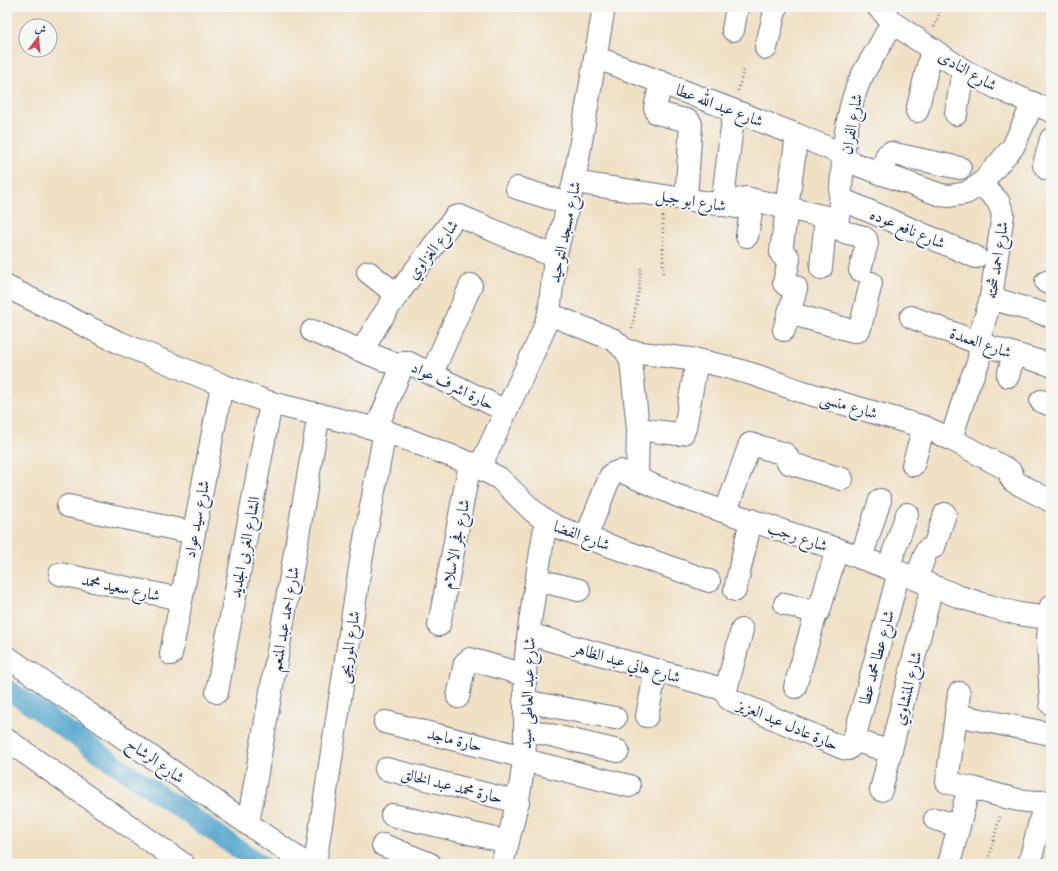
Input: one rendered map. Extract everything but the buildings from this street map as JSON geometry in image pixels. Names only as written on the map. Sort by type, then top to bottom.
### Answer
[{"type":"street","name":"شارع مسجد التوحيد","points":[[475,465],[506,411],[541,336],[549,314],[555,258],[574,182],[604,7]]},
{"type":"street","points":[[733,30],[737,7]]},
{"type":"street","points":[[766,48],[776,7]]},
{"type":"street","name":"شارع النادى","points":[[884,14],[963,70],[998,88],[1042,107]]},
{"type":"street","name":"شارع الفران","points":[[821,268],[844,158],[848,121],[856,89],[862,74],[889,29],[884,14]]},
{"type":"street","points":[[917,111],[932,49]]},
{"type":"street","name":"شارع عبد الله عطا","points":[[595,56],[797,135],[881,174],[941,195],[949,196],[966,192],[981,184]]},
{"type":"street","points":[[956,114],[963,70]]},
{"type":"street","points":[[661,82],[655,108],[657,113],[689,121],[691,124],[686,199]]},
{"type":"street","points":[[981,184],[1013,147],[1042,107]]},
{"type":"street","points":[[722,205],[734,111]]},
{"type":"street","points":[[747,236],[753,200],[788,207],[834,211],[841,231],[866,239],[867,243],[866,277],[860,328],[857,331],[853,331],[786,321],[796,288],[786,285],[784,281],[789,259],[787,256],[782,255],[781,252],[788,207],[797,135]]},
{"type":"street","points":[[1051,140],[1044,165],[1047,169],[1051,169]]},
{"type":"street","points":[[881,174],[887,155],[890,153],[960,168]]},
{"type":"street","name":"شارع ابو جبل","points":[[574,182],[737,207],[742,198],[753,200]]},
{"type":"street","name":"شارع احمد شحته","points":[[951,439],[967,389],[978,363],[980,344],[991,298],[1003,214],[998,201],[981,184]]},
{"type":"street","points":[[517,188],[569,204]]},
{"type":"street","name":"شارع نافع عوده","points":[[834,211],[976,257]]},
{"type":"street","name":"شارع الغزاوي","points":[[362,351],[378,323],[397,295],[455,216],[460,216],[555,258]]},
{"type":"street","points":[[368,272],[397,295]]},
{"type":"street","points":[[432,373],[471,285]]},
{"type":"street","points":[[7,288],[118,342],[271,403],[381,430],[475,465]]},
{"type":"street","points":[[991,298],[1051,316]]},
{"type":"street","points":[[549,314],[614,340],[626,351],[631,361],[638,429],[637,478]]},
{"type":"street","name":"شارع العمدة","points":[[911,317],[980,344],[1051,365]]},
{"type":"street","points":[[312,331],[402,367]]},
{"type":"street","name":"شارع منسى","points":[[626,351],[697,360],[755,375],[800,391],[924,427],[951,439],[1010,471],[1013,482],[1051,501]]},
{"type":"street","points":[[1008,376],[1014,354]]},
{"type":"street","points":[[638,429],[678,434],[683,433],[686,428],[697,360]]},
{"type":"street","name":"حارة اشرف عواد","points":[[402,367],[405,362],[409,362],[506,411]]},
{"type":"street","name":"شارع الموريجى","points":[[315,864],[381,430],[402,367]]},
{"type":"street","name":"شارع سيد عواد","points":[[171,654],[222,384]]},
{"type":"street","name":"الشارع الغربى الجديد","points":[[217,692],[271,403]]},
{"type":"street","name":"شارع احمد عبد المنعم","points":[[248,824],[319,414]]},
{"type":"street","points":[[913,465],[924,427]]},
{"type":"street","points":[[726,511],[750,444],[785,454],[787,456],[787,461],[790,463],[842,479]]},
{"type":"street","name":"شارع الفضا","points":[[475,465],[499,478],[512,489],[533,512],[557,527],[709,581]]},
{"type":"street","name":"شارع فجر الاسلام","points":[[439,625],[475,465]]},
{"type":"street","name":"شارع رجب","points":[[586,537],[612,474],[620,471],[678,496],[838,549],[960,597],[1019,614],[1050,612]]},
{"type":"street","points":[[861,558],[880,500]]},
{"type":"street","points":[[68,506],[194,533]]},
{"type":"street","points":[[907,514],[909,576]]},
{"type":"street","points":[[909,576],[927,550],[934,546],[945,514]]},
{"type":"street","points":[[735,590],[751,520]]},
{"type":"street","name":"شارع عبد العاطى سيد","points":[[502,864],[518,802],[524,758],[525,675],[529,634],[546,521]]},
{"type":"street","points":[[795,687],[816,613],[820,609],[838,549]]},
{"type":"street","name":"شارع سعيد محمد","points":[[60,574],[181,600]]},
{"type":"street","name":"شارع عطا محمد عطا","points":[[853,743],[909,576]]},
{"type":"street","name":"شارع المنشاوي","points":[[881,790],[891,752],[909,576]]},
{"type":"street","points":[[537,580],[579,590]]},
{"type":"street","points":[[785,604],[816,613]]},
{"type":"street","points":[[1050,612],[1048,638],[1051,694]]},
{"type":"street","name":"حارة عادل عبد العزيز","points":[[742,630],[726,690],[727,696],[732,700],[843,748],[848,749],[854,742],[860,741],[891,752]]},
{"type":"street","name":"شارع هاني عبد الظاهر","points":[[529,634],[726,690]]},
{"type":"street","name":"شارع الرشاح","points":[[7,657],[306,864]]},
{"type":"street","points":[[458,697],[465,662],[470,659],[525,675]]},
{"type":"street","points":[[647,716],[656,670]]},
{"type":"street","points":[[959,693],[947,782],[1032,802],[1048,801],[1030,861]]},
{"type":"street","points":[[524,701],[615,718]]},
{"type":"street","points":[[956,715],[1051,734]]},
{"type":"street","name":"حارة ماجد","points":[[385,722],[629,786]]},
{"type":"street","points":[[525,729],[618,751]]},
{"type":"street","points":[[7,740],[183,864]]},
{"type":"street","name":"حارة محمد عبد الخالق","points":[[386,769],[518,802]]},
{"type":"street","points":[[949,864],[970,788]]},
{"type":"street","points":[[392,815],[508,842]]},
{"type":"street","points":[[935,820],[959,826]]},
{"type":"street","points":[[383,845],[430,864]]},
{"type":"path","points":[[663,196],[663,276]]},
{"type":"path","points":[[626,351],[636,310],[641,268]]},
{"type":"path","points":[[987,864],[1005,796]]},
{"type":"waterway","points":[[7,689],[260,864]]}]
